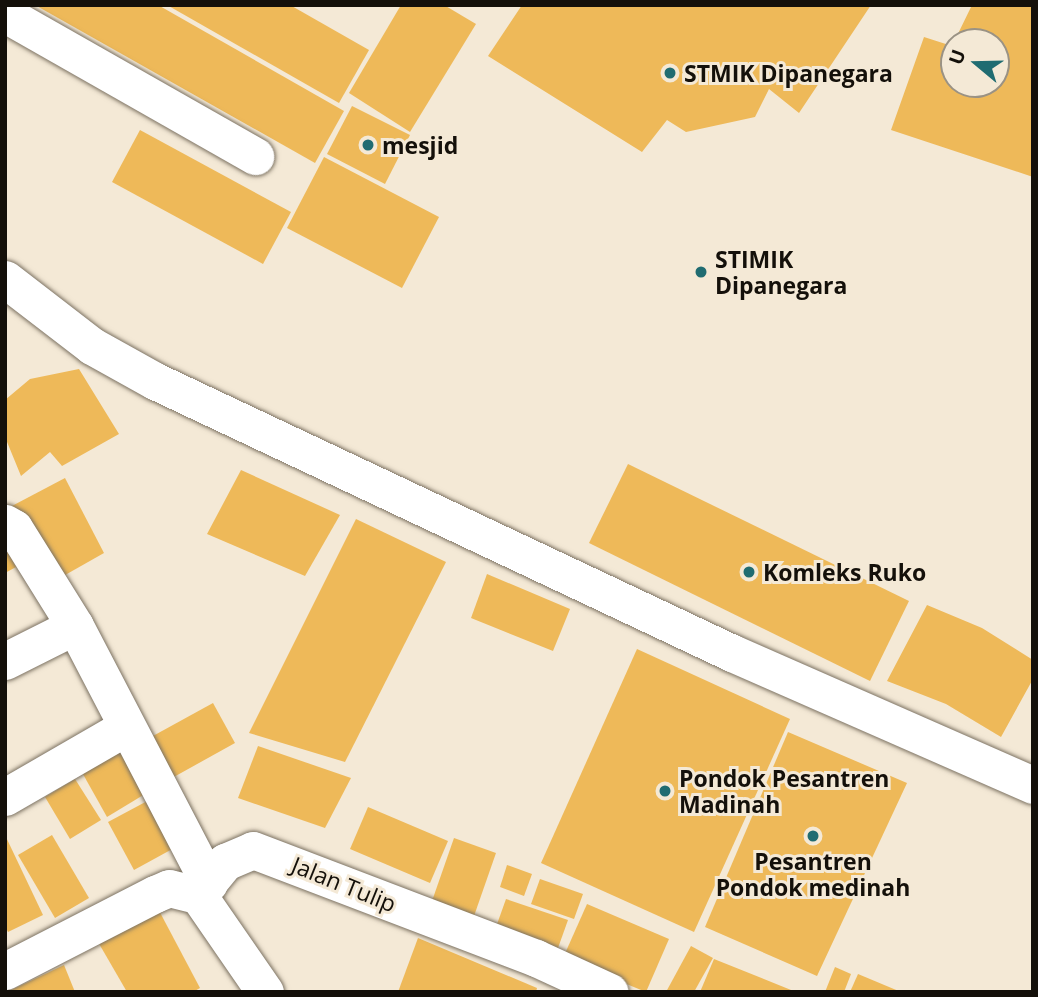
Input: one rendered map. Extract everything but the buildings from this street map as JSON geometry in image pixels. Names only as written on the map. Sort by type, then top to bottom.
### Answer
[{"type":"street","points":[[5,14],[255,156]]},
{"type":"street","points":[[5,280],[92,346],[155,381],[732,653],[1033,785]]},
{"type":"street","points":[[5,523],[14,528],[75,625],[204,889],[265,992]]},
{"type":"street","points":[[5,661],[75,625]]},
{"type":"street","points":[[5,797],[126,726]]},
{"type":"street","name":"Jalan Tulip","points":[[204,889],[225,862],[253,850],[536,958],[610,992]]},
{"type":"street","points":[[5,971],[169,888],[204,889]]},
{"type":"place","name":"STMIK Dipanegara","points":[[670,73]]},
{"type":"place","name":"mesjid","points":[[368,145]]},
{"type":"place","name":"STIMIK Dipanegara","points":[[701,272]]},
{"type":"place","name":"Komleks Ruko","points":[[749,572]]},
{"type":"place","name":"Pondok Pesantren Madinah","points":[[665,791]]},
{"type":"place","name":"Pesantren Pondok medinah","points":[[813,836]]}]
